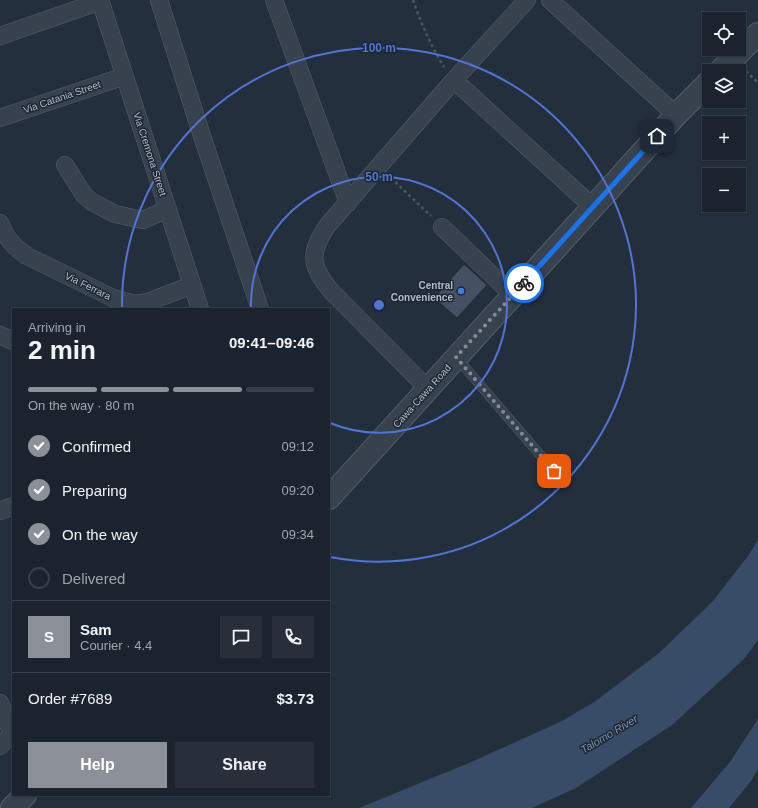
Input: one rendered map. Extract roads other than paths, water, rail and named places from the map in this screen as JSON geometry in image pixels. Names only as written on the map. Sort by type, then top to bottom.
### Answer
[{"type":"street","points":[[0,36],[100,0]]},
{"type":"street","name":"Via Cremona Street","points":[[100,0],[200,308]]},
{"type":"street","points":[[159,0],[201,133],[260,308]]},
{"type":"street","points":[[274,0],[348,203]]},
{"type":"street","points":[[428,389],[331,291],[317,271],[314,258],[316,247],[327,226],[526,0]]},
{"type":"street","points":[[550,0],[676,115]]},
{"type":"street","points":[[727,64],[758,34]]},
{"type":"street","name":"Via Catania Street","points":[[0,118],[125,76]]},
{"type":"street","points":[[454,80],[593,207]]},
{"type":"street","name":"Cawa-Cawa Road","points":[[331,490],[428,389],[676,115],[702,89]]},
{"type":"street","points":[[65,165],[84,195],[92,202],[115,214],[143,220],[168,209]]},
{"type":"street","name":"Via Ferrara","points":[[0,223],[7,237],[16,248],[28,256],[112,298],[134,304],[148,302],[192,285]]},
{"type":"street","points":[[442,227],[513,296]]},
{"type":"street","points":[[0,335],[12,341]]},
{"type":"street","points":[[0,703],[12,732]]},
{"type":"street","points":[[0,746],[12,735]]},
{"type":"street","points":[[12,808],[25,796]]},
{"type":"street","points":[[0,803],[2,808]]},
{"type":"lane","points":[[456,357],[554,471]]},
{"type":"water","name":"Talomo River","points":[[758,540],[758,640],[744,659],[672,725],[576,788],[532,808],[359,808],[469,763],[562,721],[594,702],[659,653],[713,601],[748,556]]},
{"type":"water","points":[[758,719],[758,769],[751,781],[729,808],[691,808],[730,762]]},
{"type":"place","name":"Central Convenience","points":[[461,291]]}]
